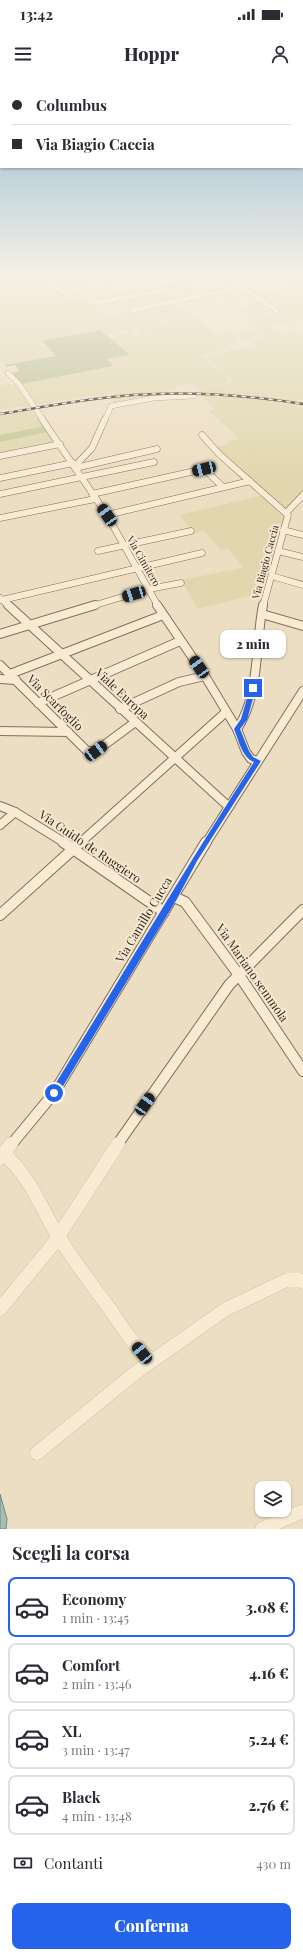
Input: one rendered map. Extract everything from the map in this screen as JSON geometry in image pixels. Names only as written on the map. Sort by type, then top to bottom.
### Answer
[{"type":"street","name":"Via Cimitero","points":[[8,373],[19,384],[107,515],[163,615],[206,676],[237,729],[246,752],[251,759],[258,761]]},
{"type":"street","points":[[74,466],[92,448],[111,406],[154,398],[194,396]]},
{"type":"street","name":"Via Biagio Caccia","points":[[202,435],[219,454],[287,512],[288,515],[262,614],[253,688],[244,720],[237,729]]},
{"type":"street","points":[[0,456],[60,444]]},
{"type":"street","points":[[0,478],[74,466],[157,449]]},
{"type":"street","points":[[0,494],[154,462]]},
{"type":"street","points":[[0,518],[204,469],[223,487]]},
{"type":"street","points":[[107,515],[250,481]]},
{"type":"street","points":[[287,512],[303,495]]},
{"type":"street","points":[[283,530],[303,535]]},
{"type":"street","points":[[98,551],[191,531]]},
{"type":"street","points":[[278,550],[303,557]]},
{"type":"street","points":[[1,599],[202,553]]},
{"type":"street","points":[[275,577],[303,585]]},
{"type":"street","points":[[0,634],[149,589],[181,582]]},
{"type":"street","name":"Viale Europa","points":[[1,599],[134,723],[229,807]]},
{"type":"street","points":[[262,614],[303,626]]},
{"type":"street","points":[[0,679],[13,677],[60,654],[163,615]]},
{"type":"street","points":[[38,703],[180,641]]},
{"type":"street","name":"Via Scarfoglio","points":[[0,665],[87,751],[96,751],[134,723]]},
{"type":"street","points":[[120,709],[179,682],[206,676]]},
{"type":"street","name":"Via Camillo Cucca","points":[[2,1156],[54,1093],[195,860],[303,692]]},
{"type":"street","points":[[0,915],[174,757],[226,712]]},
{"type":"street","points":[[0,731],[68,732]]},
{"type":"street","name":"Via Guido de Ruggiero","points":[[0,806],[15,812],[74,849],[156,908],[164,912]]},
{"type":"street","points":[[0,824],[15,812]]},
{"type":"street","name":"Via Mariano semmola","points":[[174,897],[185,902],[239,975],[303,1071]]},
{"type":"street","points":[[0,1309],[58,1236],[129,1127],[222,995],[239,975],[303,910]]},
{"type":"street","points":[[2,1156],[13,1161],[34,1187],[58,1236],[136,1346],[142,1353],[152,1360]]},
{"type":"street","points":[[37,1453],[152,1360],[226,1309],[287,1280],[300,1280],[303,1282]]},
{"type":"street","points":[[262,1529],[303,1511]]},
{"type":"shaded area","points":[[0,341],[45,341],[43,341],[56,356],[5,365],[0,360]]},
{"type":"shaded area","points":[[113,341],[234,341],[226,344],[232,348],[200,355],[228,378],[229,381],[199,389],[192,383],[175,386],[177,388],[166,391],[172,396],[112,404],[116,392],[36,405],[21,384],[113,366],[107,359],[130,355]]},
{"type":"shaded area","points":[[249,341],[303,341],[303,399],[299,399],[295,405],[303,407],[303,491],[286,509],[213,448],[229,444],[228,442],[240,439],[209,411],[216,409],[197,391],[234,382],[205,356],[254,346]]},
{"type":"shaded area","points":[[9,383],[11,385],[16,385],[31,407],[22,406],[0,410],[0,385]]},
{"type":"shaded area","points":[[34,410],[44,426],[0,435],[0,416]]},
{"type":"shaded area","points":[[48,432],[55,443],[47,445],[45,443],[37,444],[38,446],[0,453],[0,442]]},
{"type":"shaded area","points":[[264,495],[285,514],[264,592],[198,609],[181,580],[243,568],[228,549],[221,550],[204,531],[195,533],[179,515]]},
{"type":"green space","points":[[42,341],[113,341],[130,355],[107,359],[113,366],[21,384],[12,373],[19,371],[15,365],[6,367],[5,365],[56,356]]},
{"type":"green space","points":[[44,426],[48,432],[0,442],[0,435]]},
{"type":"water","points":[[0,1494],[7,1519],[6,1529],[0,1529]]},
{"type":"railway","points":[[0,414],[99,398],[176,393],[261,398],[303,404]]},
{"type":"route","points":[[54,1093],[195,860],[258,761],[251,759],[246,752],[237,729],[244,720],[253,688]]}]
